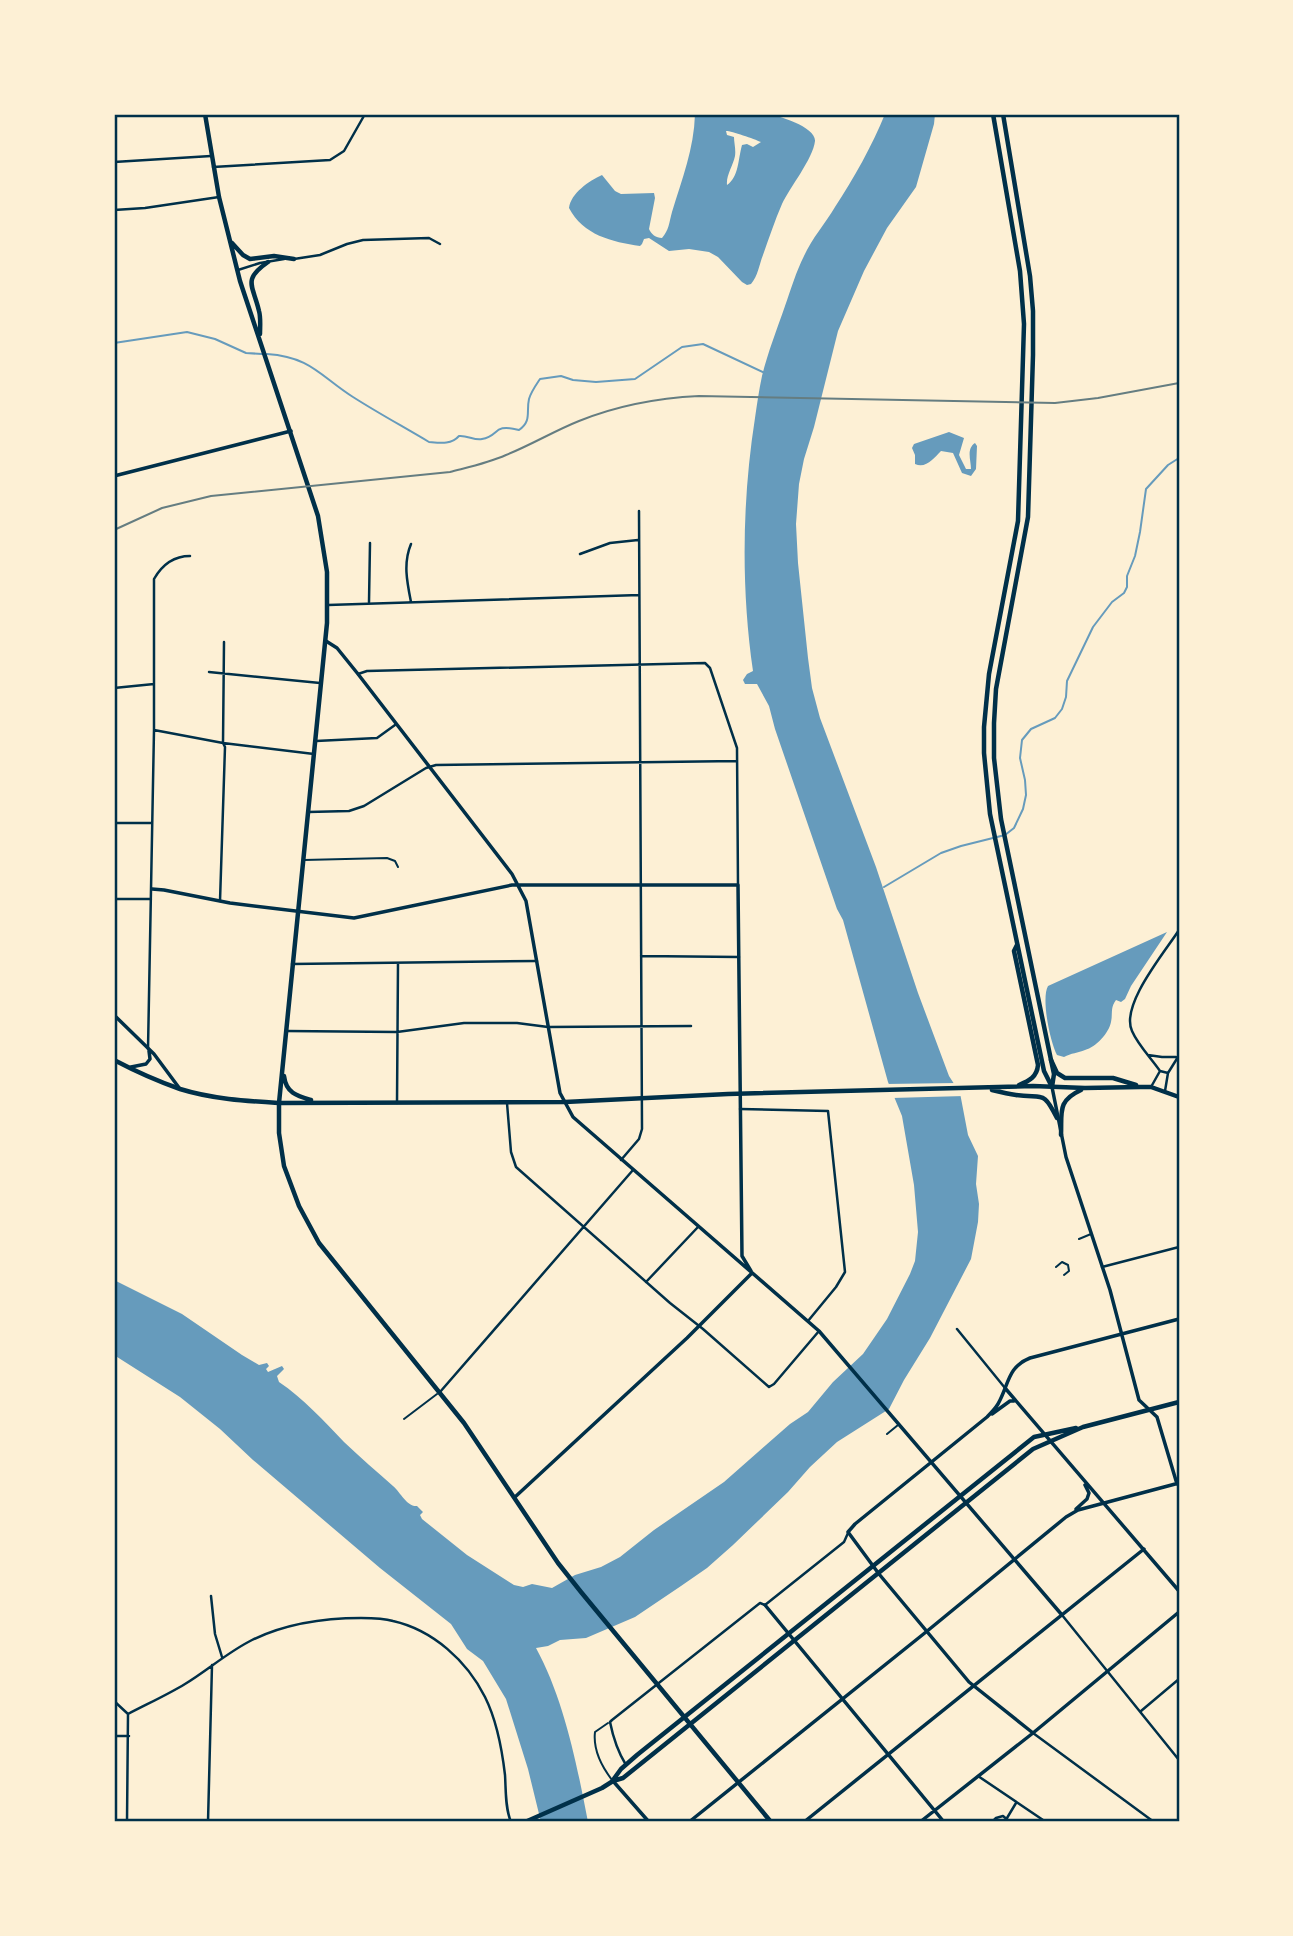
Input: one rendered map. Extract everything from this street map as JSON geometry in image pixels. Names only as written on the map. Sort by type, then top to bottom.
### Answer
[{"type":"main road","points":[[205,114],[219,197],[238,270],[318,516],[326,561],[326,641],[279,1102],[279,1133],[293,1193],[318,1243],[464,1423],[558,1563],[771,1822]]},
{"type":"main road","points":[[993,114],[1020,271],[1024,324],[1018,521],[989,674],[984,727],[986,779],[1017,945],[1044,1071],[1052,1087]]},
{"type":"main road","points":[[1003,114],[1030,276],[1033,341],[1028,517],[1001,663],[994,715],[994,758],[1001,819],[1054,1074],[1052,1087]]},
{"type":"main road","points":[[230,240],[250,259],[274,256],[294,259]]},
{"type":"main road","points":[[257,326],[259,311],[250,283],[252,275],[268,261]]},
{"type":"main road","points":[[1016,1087],[1035,1076],[1038,1065],[1014,951],[1017,945]]},
{"type":"main road","points":[[114,1060],[180,1089],[242,1101],[565,1102],[739,1094],[1016,1087],[1151,1087],[1179,1097]]},
{"type":"main road","points":[[1051,1060],[1057,1073],[1065,1078],[1113,1078],[1140,1087]]},
{"type":"main road","points":[[283,1066],[289,1091],[319,1102]]},
{"type":"main road","points":[[983,1088],[1017,1095],[1041,1096],[1049,1101],[1057,1118]]},
{"type":"main road","points":[[1061,1135],[1064,1102],[1067,1097],[1085,1088]]},
{"type":"main road","points":[[525,1822],[623,1778],[1033,1449],[1083,1427],[1179,1402]]},
{"type":"main road","points":[[613,1781],[626,1765],[1034,1437],[1083,1427]]},
{"type":"street","points":[[213,167],[330,160],[344,150],[365,114]]},
{"type":"street","points":[[114,162],[211,156]]},
{"type":"street","points":[[114,210],[219,197]]},
{"type":"street","points":[[238,270],[268,261],[320,255],[363,240],[429,238],[440,244]]},
{"type":"street","points":[[114,476],[291,431]]},
{"type":"street","points":[[621,1160],[640,1137],[642,1098],[639,511]]},
{"type":"street","points":[[580,554],[610,543],[639,540]]},
{"type":"street","points":[[369,604],[370,542]]},
{"type":"street","points":[[411,544],[406,568],[411,602]]},
{"type":"street","points":[[128,1068],[141,1067],[149,1062],[150,1057],[155,579],[174,558],[190,556]]},
{"type":"street","points":[[328,605],[639,595]]},
{"type":"street","points":[[326,641],[337,648],[358,674],[519,886],[526,901],[560,1093],[573,1117],[819,1331],[1062,1615],[1179,1760]]},
{"type":"street","points":[[220,901],[225,747],[224,642]]},
{"type":"street","points":[[358,674],[366,671],[639,664],[705,663],[710,668],[733,732],[738,761],[742,1256],[752,1273]]},
{"type":"street","points":[[209,672],[321,683]]},
{"type":"street","points":[[114,688],[154,684]]},
{"type":"street","points":[[316,741],[377,738],[397,724]]},
{"type":"street","points":[[154,730],[223,743],[314,754]]},
{"type":"street","points":[[308,812],[358,808],[436,765],[738,761]]},
{"type":"street","points":[[114,823],[153,823]]},
{"type":"street","points":[[152,889],[220,901],[359,918],[512,885],[738,885]]},
{"type":"street","points":[[114,899],[151,899]]},
{"type":"street","points":[[1168,1073],[1160,1071],[1148,1055],[1132,1031],[1129,1021],[1132,1006],[1143,984],[1179,930]]},
{"type":"street","points":[[641,956],[739,957]]},
{"type":"street","points":[[292,964],[537,961]]},
{"type":"street","points":[[397,1103],[398,962]]},
{"type":"street","points":[[114,1016],[165,1066],[180,1089]]},
{"type":"street","points":[[286,1031],[397,1032],[464,1023],[511,1023],[548,1027],[691,1026]]},
{"type":"street","points":[[1148,1055],[1179,1057]]},
{"type":"street","points":[[1165,1091],[1168,1073],[1179,1057]]},
{"type":"street","points":[[1151,1087],[1160,1071]]},
{"type":"street","points":[[1052,1087],[1066,1157],[1102,1267],[1139,1400],[1157,1418],[1178,1484],[1072,1513]]},
{"type":"street","points":[[507,1103],[511,1152],[516,1167],[646,1282],[771,1387],[819,1331]]},
{"type":"street","points":[[740,1109],[828,1111],[845,1272],[808,1321]]},
{"type":"street","points":[[440,1392],[633,1170]]},
{"type":"street","points":[[646,1282],[698,1227]]},
{"type":"street","points":[[1102,1267],[1179,1247]]},
{"type":"street","points":[[515,1497],[699,1326],[752,1273]]},
{"type":"street","points":[[987,1417],[998,1405],[1016,1367],[1024,1361],[1179,1319]]},
{"type":"street","points":[[957,1329],[1179,1591]]},
{"type":"street","points":[[626,1765],[610,1722],[844,1542],[855,1524],[987,1417],[1010,1401],[1017,1402]]},
{"type":"street","points":[[689,1822],[1072,1513],[1087,1499],[1089,1493],[1079,1474]]},
{"type":"street","points":[[848,1532],[878,1574],[974,1686],[1154,1822]]},
{"type":"street","points":[[804,1822],[1144,1549]]},
{"type":"street","points":[[211,1596],[215,1634],[222,1657]]},
{"type":"street","points":[[762,1604],[944,1822]]},
{"type":"street","points":[[920,1822],[1179,1612]]},
{"type":"street","points":[[128,1714],[184,1684],[253,1639],[298,1623],[321,1619],[389,1620],[423,1632],[447,1649],[475,1681],[486,1700],[501,1749],[507,1811],[511,1822]]},
{"type":"street","points":[[208,1822],[212,1665]]},
{"type":"street","points":[[1141,1711],[1179,1679]]},
{"type":"street","points":[[114,1701],[128,1714],[127,1822]]},
{"type":"street","points":[[114,1736],[129,1736]]},
{"type":"street","points":[[978,1776],[1046,1822]]},
{"type":"street","points":[[613,1781],[649,1822]]},
{"type":"street","points":[[992,1822],[999,1816],[1009,1820],[1016,1803]]},
{"type":"lane","points":[[303,860],[387,858],[394,861],[398,867]]},
{"type":"lane","points":[[1079,1239],[1092,1234]]},
{"type":"lane","points":[[1056,1267],[1062,1262],[1068,1265],[1069,1271],[1064,1275]]},
{"type":"lane","points":[[404,1419],[440,1392]]},
{"type":"lane","points":[[887,1434],[899,1425]]},
{"type":"lane","points":[[610,1722],[594,1735],[604,1769],[613,1781]]},
{"type":"water","points":[[695,114],[772,115],[803,127],[814,136],[810,156],[782,204],[751,284],[742,282],[718,257],[709,252],[689,249],[669,251],[649,238],[644,239],[640,246],[599,236],[582,225],[569,208],[577,193],[586,184],[602,175],[615,191],[621,194],[654,193],[649,229],[651,233],[662,238],[687,164]],"holes":[[[726,131],[761,142],[753,147],[742,145],[736,173],[727,185],[735,153],[734,137],[727,135]]]},
{"type":"water","points":[[885,114],[935,114],[934,124],[916,187],[887,228],[864,271],[838,331],[799,484],[796,524],[798,563],[812,688],[820,718],[876,867],[918,993],[949,1076],[960,1093],[968,1135],[978,1156],[978,1222],[971,1259],[889,1409],[837,1442],[733,1545],[681,1586],[635,1617],[586,1638],[560,1640],[536,1648],[562,1710],[588,1822],[541,1822],[506,1699],[483,1661],[467,1649],[451,1624],[380,1568],[220,1429],[180,1397],[114,1355],[114,1280],[182,1314],[259,1365],[267,1363],[268,1372],[282,1366],[284,1369],[277,1376],[279,1382],[305,1402],[407,1502],[417,1506],[423,1512],[420,1515],[422,1519],[467,1555],[514,1585],[523,1587],[532,1584],[552,1588],[575,1575],[601,1567],[620,1557],[724,1482],[790,1424],[808,1412],[833,1382],[863,1354],[887,1319],[915,1261],[918,1232],[914,1185],[902,1116],[888,1082],[843,920],[769,706],[757,684],[745,684],[743,680],[753,671],[746,608],[745,513],[762,376],[801,262],[856,173]]},
{"type":"water","points":[[949,432],[964,438],[959,455],[966,469],[971,469],[972,445],[975,443],[977,446],[976,469],[971,476],[962,473],[953,453],[941,451],[926,464],[915,464],[912,448],[914,444]]},
{"type":"water","points":[[1167,932],[1125,999],[1121,1002],[1116,1000],[1114,1003],[1110,1026],[1101,1039],[1082,1051],[1064,1057],[1057,1055],[1047,1020],[1045,1000],[1048,986]]},
{"type":"pier","points":[[957,1083],[964,1096],[892,1098],[885,1084]]},
{"type":"waterway","points":[[114,343],[187,332],[215,339],[246,353],[262,354]]},
{"type":"waterway","points":[[267,354],[305,363],[381,414],[429,442],[441,443],[452,441],[459,436],[482,439],[504,428],[519,430],[527,420],[529,399],[540,379],[561,376],[596,382],[635,379],[682,347],[703,344],[765,373]]},
{"type":"waterway","points":[[884,887],[941,853],[1005,835],[1014,828],[1026,795],[1020,758],[1022,740],[1031,729],[1055,718],[1062,709],[1067,681],[1093,627],[1127,587],[1127,576],[1140,532],[1146,489],[1168,465],[1179,458]]},
{"type":"railway","points":[[114,530],[162,508],[211,496],[450,472],[499,458],[593,416],[623,407],[669,399],[699,396],[1055,403],[1179,383]]}]
